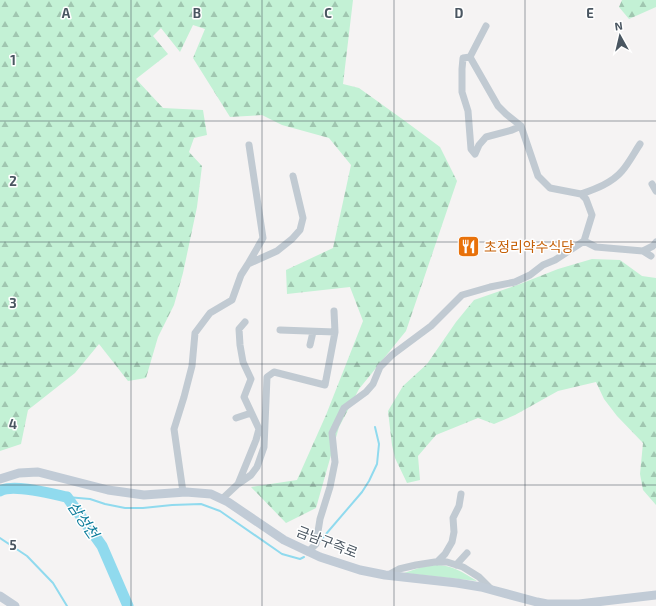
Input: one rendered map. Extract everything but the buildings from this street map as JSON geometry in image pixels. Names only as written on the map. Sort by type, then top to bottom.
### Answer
[{"type":"main road","name":"금남구즉로","points":[[0,479],[19,473],[38,472],[108,490],[144,495],[183,492],[211,494],[228,502],[284,540],[308,552],[360,570],[388,576],[457,583],[547,604],[579,604],[656,595]]},
{"type":"main road","points":[[0,596],[14,606]]},
{"type":"street","points":[[470,57],[486,26]]},
{"type":"street","points":[[308,552],[316,544],[320,519],[330,487],[335,462],[332,433],[344,408],[366,392],[373,384],[380,367],[392,355],[431,326],[462,295],[515,282],[530,275],[543,265],[556,260],[584,241],[592,215],[586,198],[580,194],[550,188],[538,176],[521,126],[498,106],[470,57]]},
{"type":"street","points":[[470,57],[463,58],[462,92],[468,110],[471,149],[475,154],[479,145],[486,137],[521,126]]},
{"type":"street","points":[[580,194],[593,190],[611,181],[622,172],[640,144]]},
{"type":"street","points":[[183,492],[174,429],[192,366],[195,334],[210,313],[232,300],[241,275],[263,238],[249,145]]},
{"type":"street","points":[[248,264],[277,251],[292,239],[300,230],[303,218],[292,176]]},
{"type":"street","points":[[584,241],[596,247],[643,251],[651,256]]},
{"type":"street","points":[[643,251],[653,246],[656,242]]},
{"type":"street","points":[[222,499],[238,484],[251,475],[257,467],[264,447],[267,377],[274,372],[325,385],[335,332],[334,311]]},
{"type":"street","points":[[238,484],[259,429],[244,397],[251,378],[243,362],[240,345],[239,329],[245,322]]},
{"type":"street","points":[[280,330],[335,332]]},
{"type":"street","points":[[310,345],[313,332]]},
{"type":"street","points":[[236,418],[251,413]]},
{"type":"street","points":[[437,562],[445,554],[452,542],[454,532],[452,518],[459,506],[461,494]]},
{"type":"street","points":[[456,565],[467,553]]},
{"type":"street","points":[[388,576],[400,569],[416,565],[447,562],[463,567],[480,577],[491,590]]},
{"type":"green space","points":[[0,0],[353,0],[343,84],[359,88],[440,147],[457,181],[406,331],[359,389],[339,427],[316,508],[286,523],[251,487],[297,480],[326,415],[363,321],[350,287],[287,294],[286,270],[333,248],[351,165],[329,138],[282,125],[262,115],[230,117],[193,58],[205,29],[193,25],[180,52],[161,28],[153,36],[168,54],[136,79],[163,108],[203,110],[207,135],[194,138],[189,152],[202,166],[197,207],[183,273],[174,305],[158,337],[146,378],[128,381],[99,344],[75,373],[28,410],[21,444],[0,451]]},
{"type":"green space","points":[[622,0],[656,0],[656,7],[629,19],[619,7]]},
{"type":"green space","points":[[592,259],[620,260],[642,276],[656,278],[656,505],[643,490],[640,474],[643,443],[617,416],[604,399],[596,382],[558,391],[515,415],[494,424],[478,418],[436,435],[418,456],[420,480],[407,483],[395,458],[388,411],[403,386],[427,364],[456,322],[474,300],[558,269]]},
{"type":"green space","points":[[435,565],[447,566],[462,572],[477,581],[404,573],[422,567]]},
{"type":"waterway","points":[[320,541],[362,492],[369,481],[377,464],[379,444],[375,427]]},
{"type":"waterway","name":"삼성천","points":[[0,491],[14,488],[67,497],[102,546],[128,606]]},
{"type":"waterway","points":[[67,497],[90,499],[125,508],[201,504],[220,511],[282,554],[300,559],[304,557]]},
{"type":"waterway","points":[[0,538],[27,556],[53,583],[67,606]]},
{"type":"place","name":"초정리약수식당","points":[[468,247]]}]
